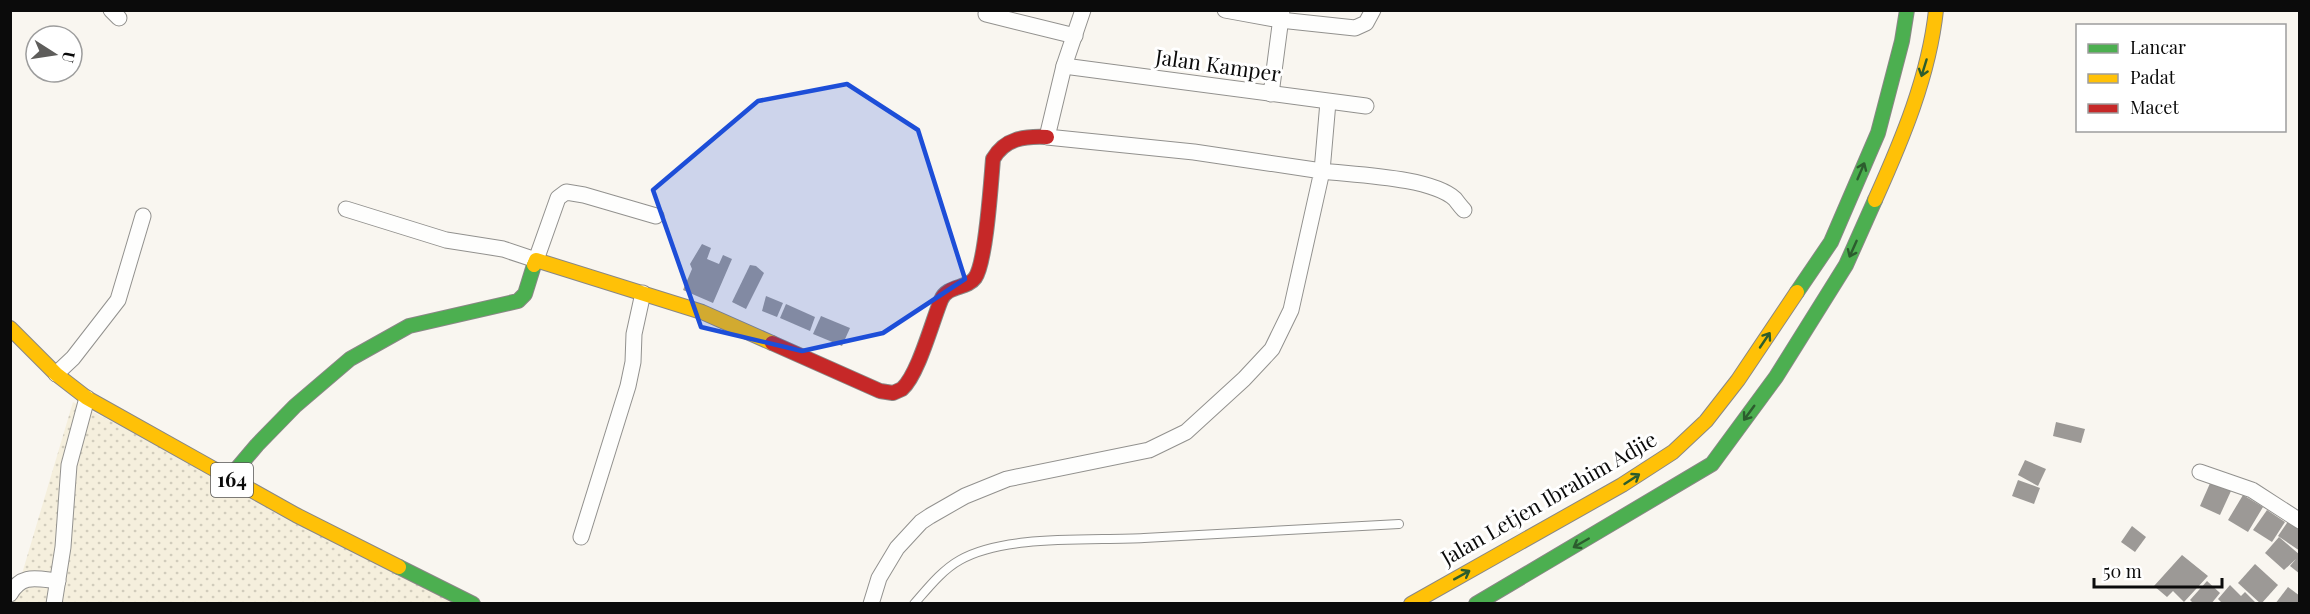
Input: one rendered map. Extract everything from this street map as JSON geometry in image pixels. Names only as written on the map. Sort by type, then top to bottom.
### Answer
[{"type":"street","points":[[1047,137],[1064,66],[1083,10]]},
{"type":"street","points":[[1225,10],[1281,15],[1355,28],[1366,23],[1373,10]]},
{"type":"street","name":"Jalan Letjen Ibrahim Adjie","points":[[1411,603],[1622,485],[1672,452],[1706,421],[1738,380],[1830,242],[1878,133],[1902,41],[1907,10]]},
{"type":"street","points":[[1476,603],[1616,523],[1712,464],[1776,377],[1846,265],[1901,144],[1933,39],[1936,10]]},
{"type":"street","points":[[986,14],[1075,36]]},
{"type":"street","points":[[1271,94],[1281,15]]},
{"type":"street","name":"Jalan Kamper","points":[[1064,66],[1366,106]]},
{"type":"street","points":[[871,603],[879,578],[897,548],[921,522],[930,516],[965,496],[1007,479],[1149,450],[1186,432],[1244,379],[1272,349],[1291,310],[1322,171],[1328,102]]},
{"type":"street","points":[[346,209],[446,240],[485,245],[537,260],[702,312],[880,392],[890,394],[899,392],[905,387],[922,351],[942,297],[950,290],[976,277],[983,252],[996,152],[1002,144],[1019,138],[1035,136],[1194,152],[1322,171],[1403,180],[1439,190],[1454,198],[1464,210]]},
{"type":"street","points":[[229,478],[295,406],[350,359],[410,326],[518,301],[525,294],[558,198],[566,192],[656,216]]},
{"type":"street","points":[[56,374],[73,358],[118,300],[143,216]]},
{"type":"street","points":[[581,537],[628,386],[633,362],[634,334],[643,293]]},
{"type":"street","name":"164","points":[[10,328],[56,374],[87,398],[296,515],[472,603]]},
{"type":"street","points":[[54,603],[69,465],[87,398]]},
{"type":"street","points":[[2200,472],[2252,490],[2300,521]]},
{"type":"street","points":[[10,594],[16,584],[22,580],[58,581]]},
{"type":"lane","points":[[914,603],[937,578],[960,560],[983,551],[1008,546],[1052,540],[1143,538],[1399,524]]},
{"type":"highlighted area","points":[[847,84],[918,130],[965,279],[883,333],[802,351],[701,327],[653,190],[758,101]]},
{"type":"shaded area","points":[[73,402],[475,604],[13,604]]},
{"type":"building","points":[[702,244],[711,248],[707,259],[719,264],[723,255],[732,259],[713,303],[683,290],[692,269],[690,264]]},
{"type":"building","points":[[750,265],[756,266],[764,273],[746,309],[732,302]]},
{"type":"building","points":[[766,296],[783,303],[777,317],[762,311]]},
{"type":"building","points":[[786,304],[815,317],[810,331],[780,318]]},
{"type":"building","points":[[821,316],[850,328],[842,346],[813,334]]},
{"type":"building","points":[[2056,422],[2085,429],[2081,443],[2053,436]]},
{"type":"building","points":[[2025,460],[2046,469],[2038,486],[2018,475]]},
{"type":"building","points":[[2018,480],[2040,488],[2034,504],[2012,496]]},
{"type":"building","points":[[2211,481],[2231,491],[2220,515],[2200,506]]},
{"type":"building","points":[[2243,495],[2263,507],[2248,532],[2228,520]]},
{"type":"building","points":[[2267,510],[2285,522],[2272,542],[2253,530]]},
{"type":"building","points":[[2289,520],[2300,527],[2300,551],[2278,536]]},
{"type":"building","points":[[2132,526],[2146,537],[2135,552],[2121,542]]},
{"type":"building","points":[[2279,537],[2300,555],[2300,574],[2290,566],[2296,559],[2284,570],[2265,553]]},
{"type":"building","points":[[2182,555],[2208,576],[2184,602],[2173,591],[2167,597],[2154,586]]},
{"type":"building","points":[[2255,564],[2278,585],[2261,604],[2238,583]]},
{"type":"building","points":[[2207,581],[2220,593],[2211,604],[2194,604],[2190,600]]},
{"type":"building","points":[[2230,585],[2241,596],[2245,592],[2257,604],[2223,604],[2218,599]]},
{"type":"building","points":[[2288,587],[2300,596],[2300,604],[2275,604]]},
{"type":"traffic: fast","points":[[1797,292],[1831,242],[1878,133],[1902,41],[1907,10]]},
{"type":"traffic: fast","points":[[1476,604],[1712,464],[1776,377],[1846,265],[1875,200]]},
{"type":"traffic: fast","points":[[229,478],[295,406],[350,359],[409,326],[518,301],[525,294],[534,265]]},
{"type":"traffic: fast","points":[[399,567],[473,604]]},
{"type":"traffic: slow","points":[[1875,200],[1921,83],[1936,10]]},
{"type":"traffic: slow","points":[[534,265],[536,260],[702,312],[772,343]]},
{"type":"traffic: slow","points":[[1411,604],[1622,485],[1673,452],[1706,421],[1738,380],[1797,292]]},
{"type":"traffic: slow","points":[[10,328],[56,374],[87,398],[296,515],[399,567]]},
{"type":"traffic: jam","points":[[772,343],[880,391],[893,393],[902,389],[914,372],[944,295],[952,289],[967,284],[975,278],[979,270],[987,222],[993,159],[1003,147],[1016,140],[1047,137]]}]
